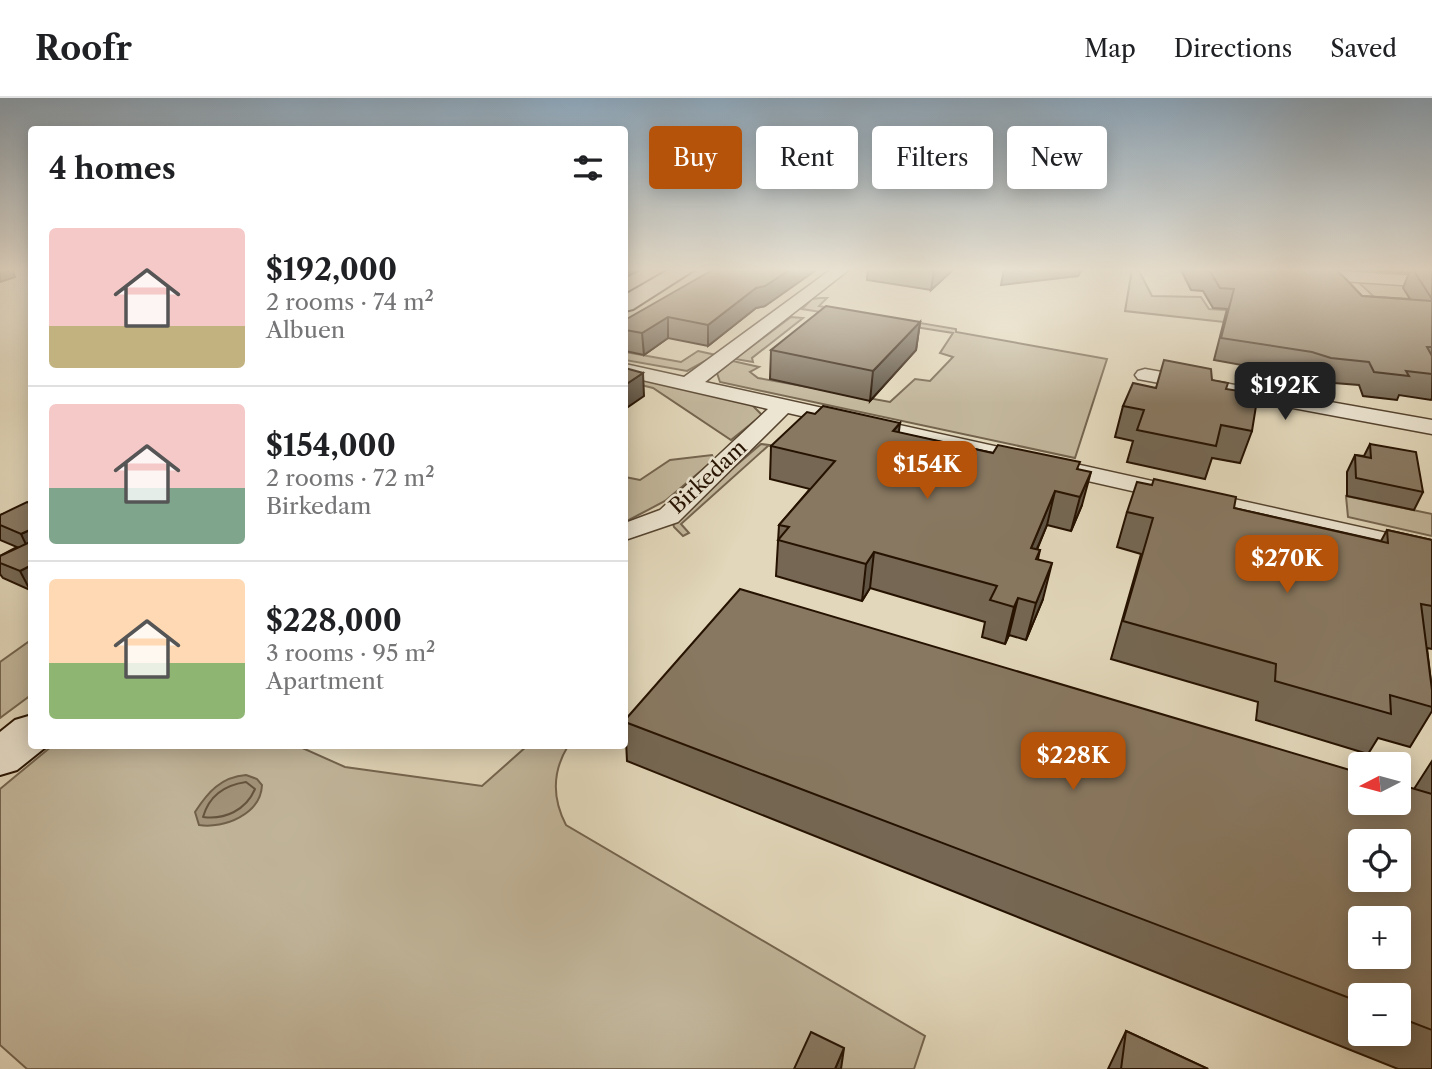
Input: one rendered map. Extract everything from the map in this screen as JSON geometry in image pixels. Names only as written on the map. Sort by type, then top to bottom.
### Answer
[{"type":"street","points":[[687,385],[783,313]]},
{"type":"street","points":[[628,371],[1432,551]]},
{"type":"street","points":[[1145,375],[1432,427]]},
{"type":"street","name":"Birkedam","points":[[628,531],[668,516],[782,407]]},
{"type":"street","points":[[0,757],[28,735]]},
{"type":"shaded area","points":[[829,313],[863,313],[1107,359],[1075,458],[720,382],[717,373],[733,361],[759,367],[750,372],[758,378],[890,402],[915,379],[930,381],[953,357],[940,353],[953,333]]},
{"type":"shaded area","points":[[1146,313],[1268,313],[1402,323],[1392,313],[1426,313],[1424,324],[1298,330]]},
{"type":"shaded area","points":[[791,317],[803,318],[752,358],[753,362],[735,359]]},
{"type":"shaded area","points":[[698,351],[716,355],[687,371],[628,361],[628,353],[681,362]]},
{"type":"shaded area","points":[[628,376],[752,405],[762,415],[731,440],[653,388],[628,382]]},
{"type":"shaded area","points":[[761,444],[769,445],[681,524],[689,533],[683,536],[674,527],[672,520]]},
{"type":"shaded area","points":[[712,455],[714,460],[665,501],[628,520],[628,478],[640,480],[670,460]]},
{"type":"shaded area","points":[[1346,496],[1432,514],[1432,536],[1348,517]]},
{"type":"shaded area","points":[[28,642],[28,697],[0,718],[0,662]]},
{"type":"shaded area","points":[[48,749],[305,749],[345,767],[482,786],[524,749],[566,749],[559,766],[556,785],[558,805],[566,825],[925,1036],[914,1069],[27,1069],[0,1045],[0,789]]},
{"type":"water","points":[[246,775],[257,779],[262,785],[255,804],[230,822],[199,825],[195,812],[210,792],[222,782]]},
{"type":"building","points":[[637,313],[723,313],[708,325],[668,317],[642,333],[628,331],[628,318]]},
{"type":"building","points":[[817,313],[869,313],[920,322],[873,371],[771,350]]},
{"type":"building","points":[[1228,313],[1432,313],[1432,347],[1427,347],[1432,356],[1432,374],[1406,371],[1409,376],[1374,372],[1369,362],[1331,358],[1312,352],[1221,338]]},
{"type":"building","points":[[1164,360],[1211,369],[1212,380],[1228,383],[1226,389],[1246,392],[1244,404],[1256,406],[1252,431],[1221,425],[1216,446],[1137,430],[1144,410],[1123,406],[1133,383],[1156,388]]},
{"type":"building","points":[[628,369],[643,373],[628,383]]},
{"type":"building","points":[[823,406],[900,423],[893,431],[993,453],[998,445],[1080,462],[1077,469],[1091,472],[1080,497],[1055,491],[1031,548],[1040,550],[1036,559],[1052,563],[1036,603],[1018,598],[1014,607],[990,600],[997,586],[874,552],[866,564],[778,540],[789,527],[779,525],[835,461],[771,446],[807,412],[815,414]]},
{"type":"building","points":[[1370,444],[1416,452],[1423,492],[1356,478],[1355,455],[1371,458]]},
{"type":"building","points":[[1154,479],[1236,497],[1234,508],[1388,543],[1387,530],[1432,540],[1432,606],[1421,604],[1432,707],[1390,695],[1391,714],[1275,681],[1276,664],[1123,621],[1153,518],[1127,512],[1137,482],[1152,485]]},
{"type":"building","points":[[28,502],[28,531],[21,534],[0,525],[0,515]]},
{"type":"building","points":[[28,543],[28,567],[20,571],[0,563],[0,556]]},
{"type":"building","points":[[740,589],[1348,769],[1348,816],[1410,816],[1411,788],[1432,794],[1432,1030],[1411,1022],[1411,983],[1348,983],[1348,997],[628,723],[628,717]]},
{"type":"building","points":[[1126,1031],[1208,1069],[1121,1069]]},
{"type":"building","points":[[811,1032],[844,1048],[835,1069],[794,1069]]}]
